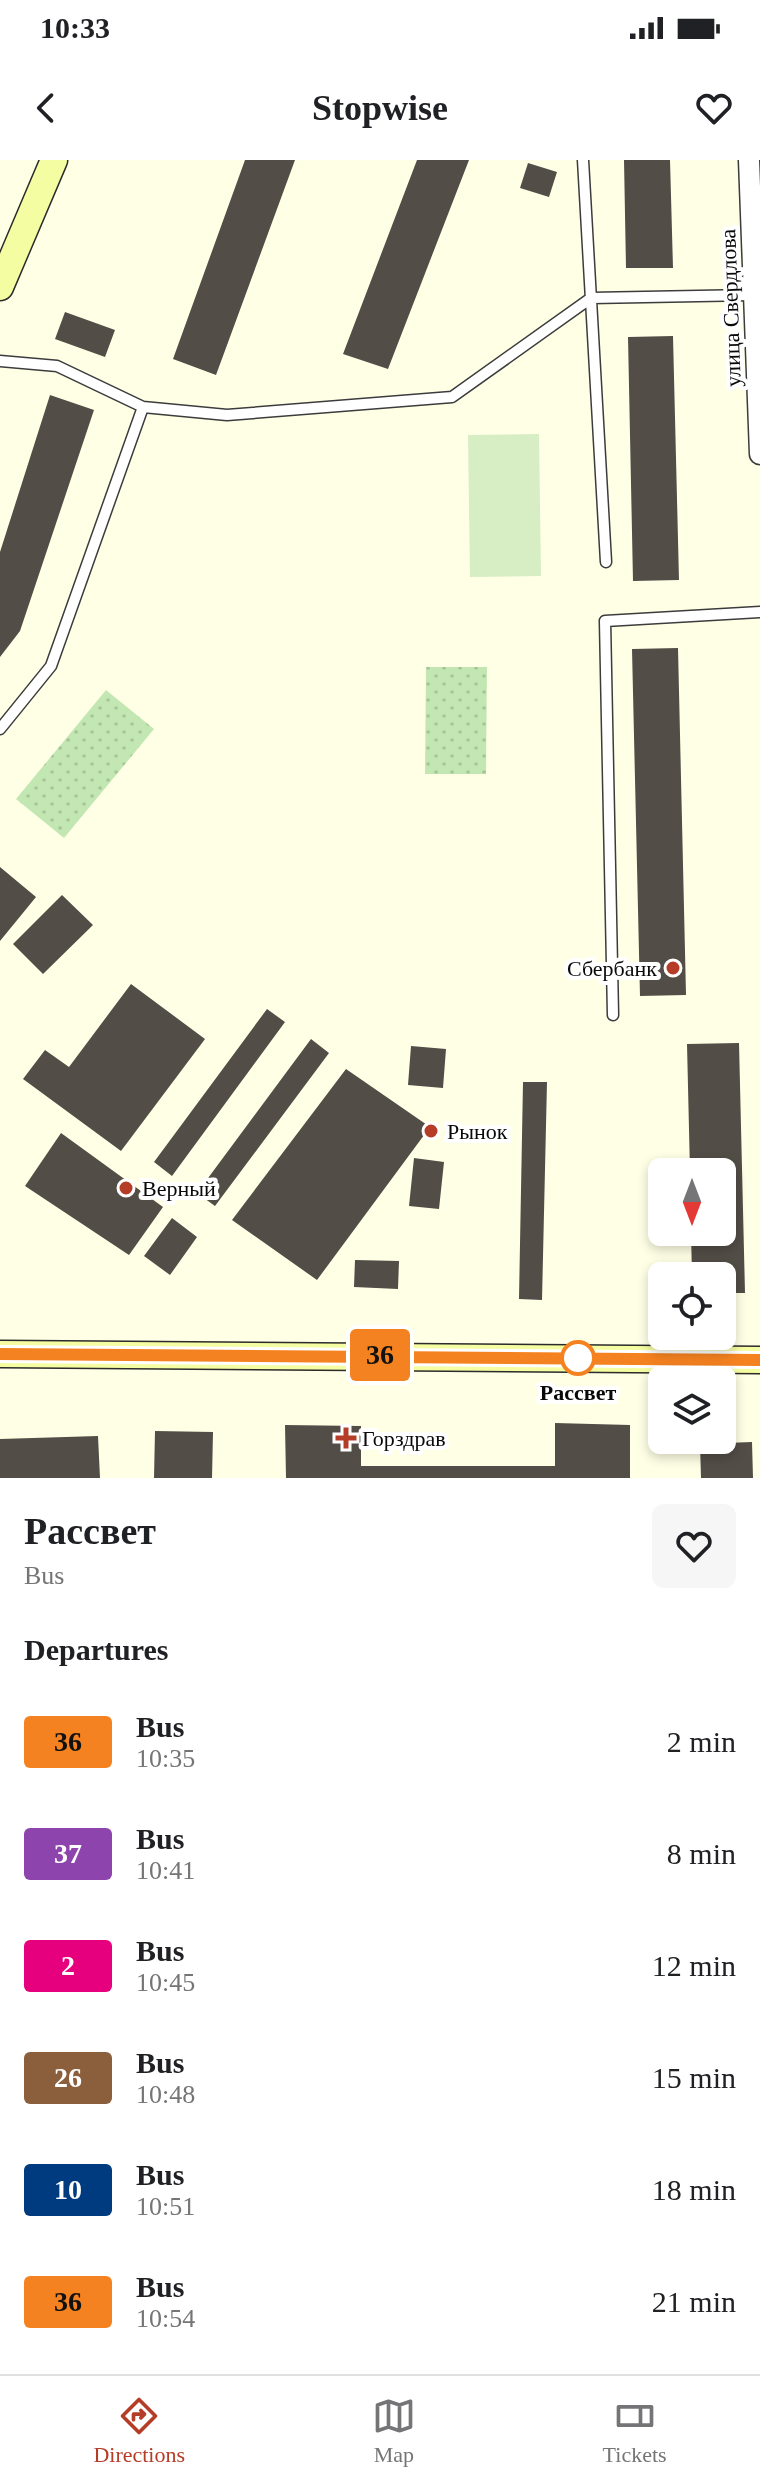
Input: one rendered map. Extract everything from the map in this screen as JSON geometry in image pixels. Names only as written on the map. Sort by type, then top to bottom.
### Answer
[{"type":"street","points":[[0,287],[54,160]]},
{"type":"street","name":"улица Свердлова","points":[[749,160],[760,454]]},
{"type":"street","points":[[0,1354],[760,1360]]},
{"type":"lane","points":[[583,160],[606,562]]},
{"type":"lane","points":[[0,361],[57,366],[143,407],[227,415],[452,397],[591,298],[752,295]]},
{"type":"lane","points":[[0,729],[51,666],[143,407]]},
{"type":"lane","points":[[613,1015],[605,621],[760,612]]},
{"type":"green space","points":[[539,434],[541,576],[470,577],[468,435]]},
{"type":"green space","points":[[426,667],[487,667],[486,774],[425,774]]},
{"type":"green space","points":[[106,690],[154,729],[64,838],[16,799]]},
{"type":"building","points":[[245,160],[295,160],[216,375],[173,359]]},
{"type":"building","points":[[417,160],[469,160],[388,369],[343,354]]},
{"type":"building","points":[[624,160],[670,160],[673,268],[626,268]]},
{"type":"building","points":[[528,163],[557,172],[549,197],[520,188]]},
{"type":"building","points":[[65,312],[115,330],[105,357],[55,339]]},
{"type":"building","points":[[673,336],[679,580],[633,581],[628,337]]},
{"type":"building","points":[[50,395],[94,410],[20,631],[0,657],[0,552]]},
{"type":"building","points":[[678,648],[686,995],[640,996],[632,649]]},
{"type":"building","points":[[0,867],[36,897],[0,941]]},
{"type":"building","points":[[62,895],[93,925],[43,974],[13,944]]},
{"type":"building","points":[[131,984],[205,1039],[121,1151],[23,1079],[45,1050],[69,1067]]},
{"type":"building","points":[[267,1009],[285,1022],[172,1176],[154,1162]]},
{"type":"building","points":[[311,1039],[329,1053],[215,1206],[197,1193]]},
{"type":"building","points":[[739,1043],[745,1293],[736,1293],[736,1262],[692,1262],[691,1246],[736,1246],[736,1158],[690,1158],[687,1044]]},
{"type":"building","points":[[411,1046],[446,1049],[443,1088],[408,1085]]},
{"type":"building","points":[[346,1069],[430,1127],[317,1280],[232,1220]]},
{"type":"building","points":[[523,1082],[547,1082],[542,1300],[519,1299]]},
{"type":"building","points":[[61,1133],[163,1207],[129,1255],[25,1186]]},
{"type":"building","points":[[414,1158],[444,1162],[439,1209],[409,1206]]},
{"type":"building","points":[[172,1218],[197,1237],[170,1275],[144,1256]]},
{"type":"building","points":[[355,1260],[399,1261],[398,1289],[354,1287]]},
{"type":"building","points":[[555,1423],[630,1425],[630,1478],[286,1478],[285,1425],[361,1426],[361,1466],[555,1466]]},
{"type":"building","points":[[155,1431],[213,1432],[212,1478],[154,1478]]},
{"type":"building","points":[[98,1436],[100,1478],[0,1478],[0,1439]]},
{"type":"building","points":[[752,1442],[753,1478],[701,1478],[700,1454],[736,1454],[736,1443]]},
{"type":"bus line","name":"36","points":[[0,1354],[349,1354],[760,1360]]},
{"type":"place","name":"Сбербанк","points":[[673,968]]},
{"type":"place","name":"Рынок","points":[[431,1131]]},
{"type":"place","name":"Верный","points":[[126,1188]]},
{"type":"place","name":"Рассвет","points":[[578,1358]]},
{"type":"place","name":"Горздрав","points":[[346,1438]]}]
